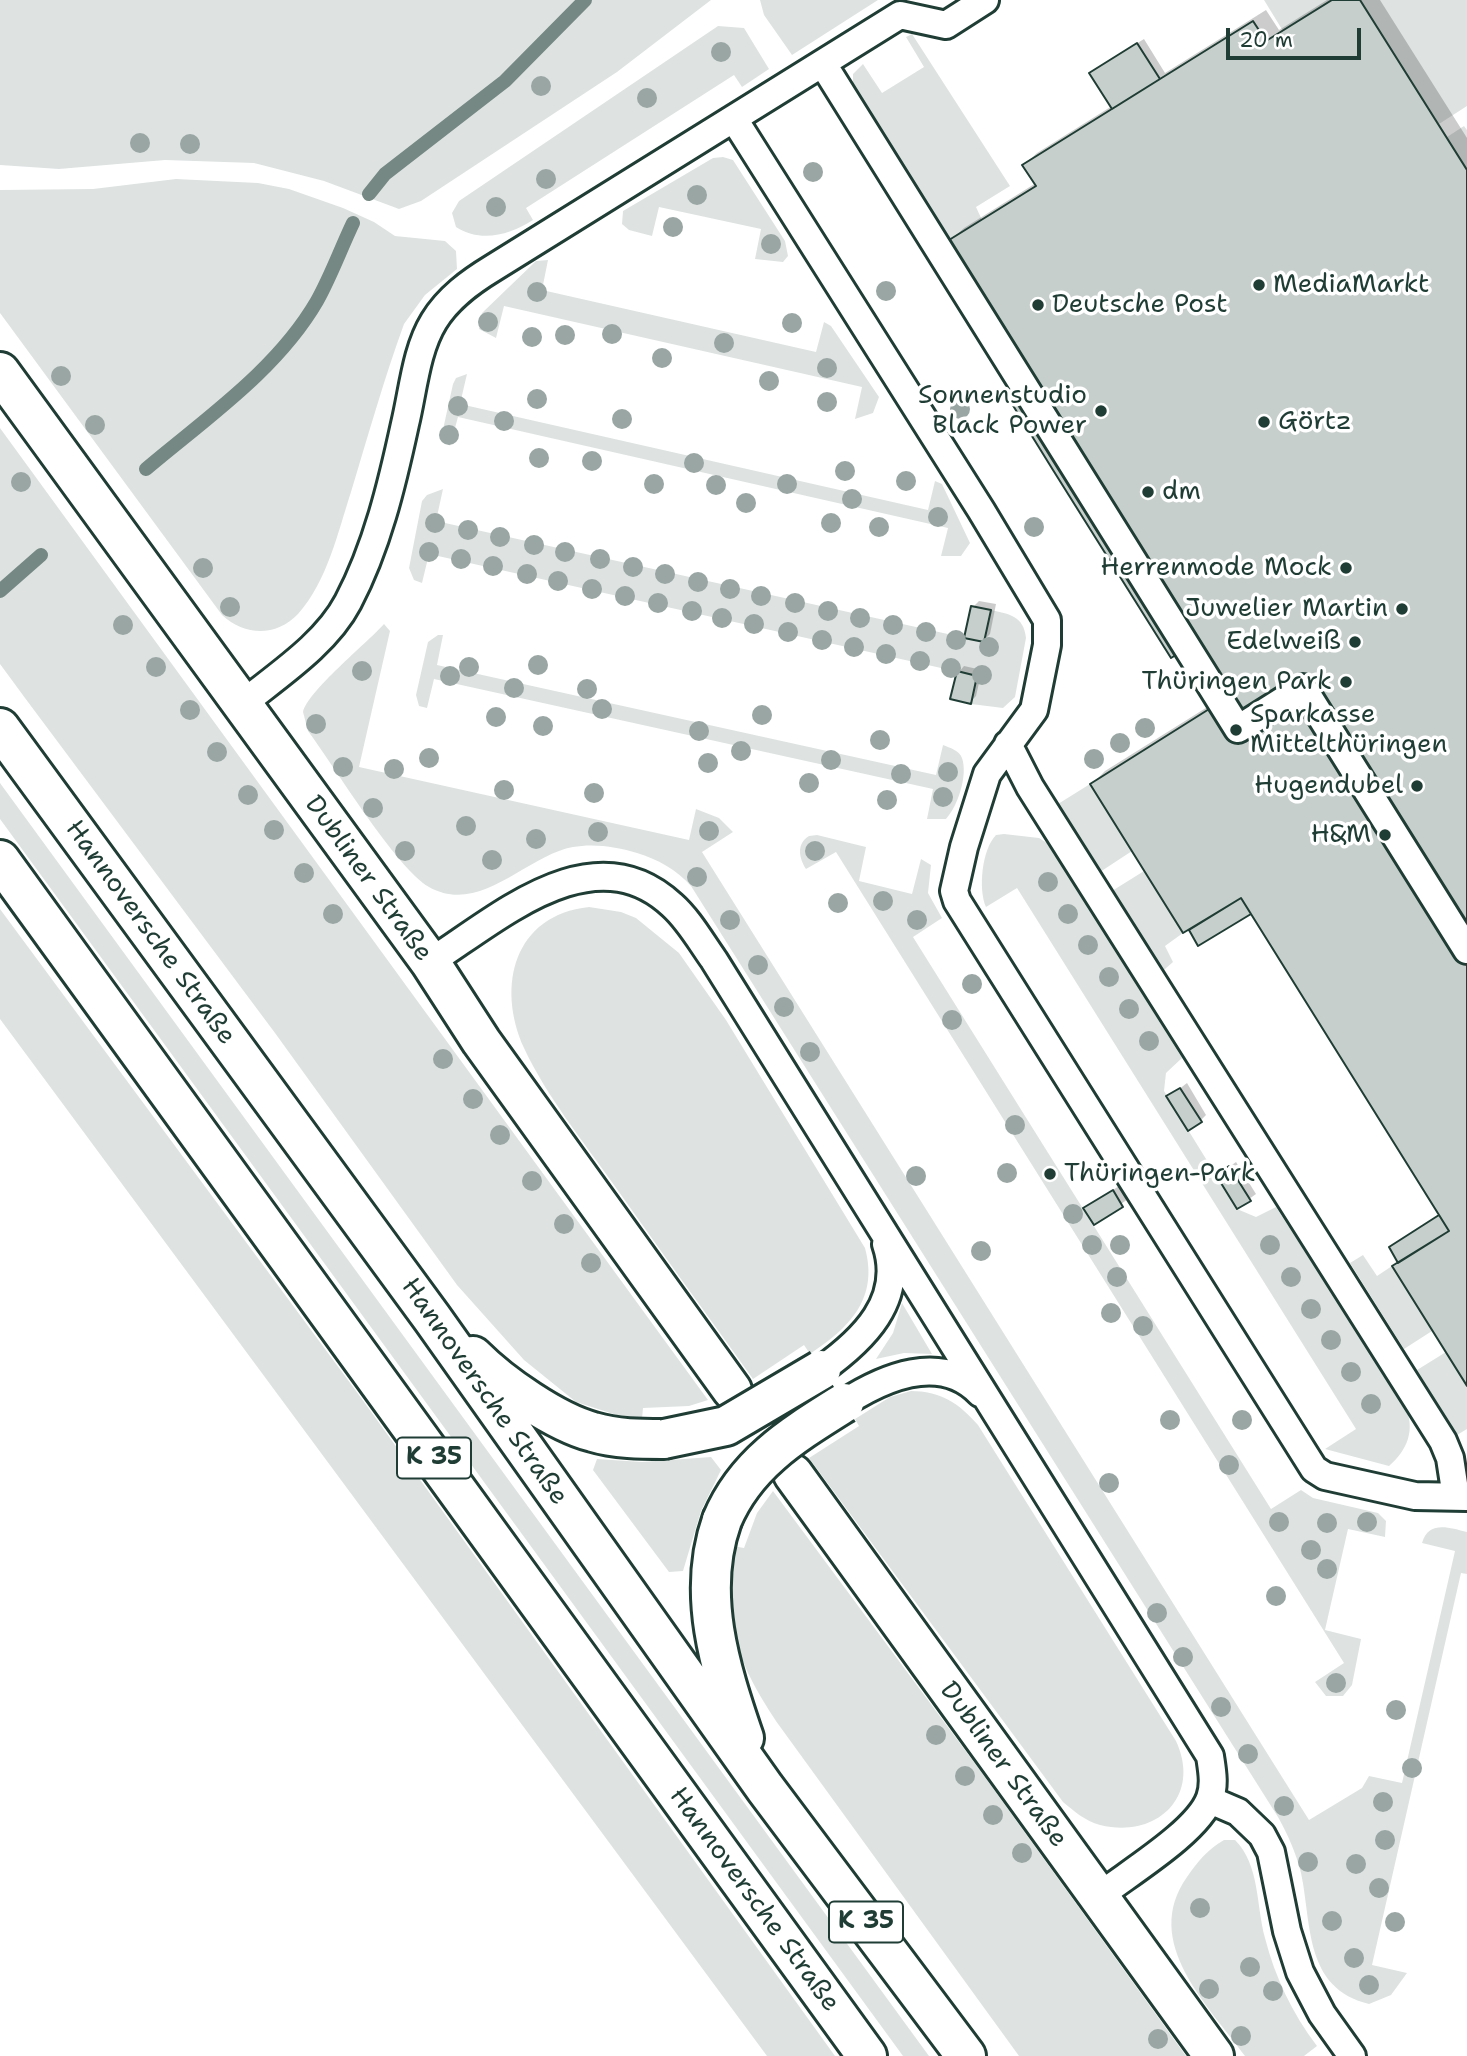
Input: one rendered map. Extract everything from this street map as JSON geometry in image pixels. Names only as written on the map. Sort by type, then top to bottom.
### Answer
[{"type":"main road","name":"Dubliner Straße","points":[[0,372],[430,962],[481,1041],[732,1390]]},
{"type":"main road","name":"Hannoversche Straße","points":[[0,728],[432,1318],[765,1788],[966,2056]]},
{"type":"main road","name":"Hannoversche Straße","points":[[0,860],[867,2056]]},
{"type":"main road","points":[[432,1318],[488,1371],[573,1424],[606,1435],[664,1439],[726,1426],[821,1370]]},
{"type":"main road","points":[[765,1788],[730,1695],[714,1630],[710,1568],[712,1547],[731,1498],[761,1460],[795,1433],[844,1403]]},
{"type":"main road","name":"Dubliner Straße","points":[[793,1474],[1214,2056]]},
{"type":"lane","points":[[241,705],[318,640],[347,604],[370,550],[384,506],[423,351],[433,323],[444,306],[485,273],[900,15],[946,25],[985,0]]},
{"type":"lane","points":[[823,64],[1238,729],[1303,688],[1467,950]]},
{"type":"lane","points":[[734,118],[1043,612],[1049,635],[1034,710],[1008,744],[987,774],[954,891],[957,901],[1314,1469],[1325,1476],[1415,1496],[1462,1497],[1443,1441],[1030,787],[1008,744]]},
{"type":"lane","points":[[430,962],[520,904],[561,883],[598,875],[638,883],[657,893],[686,921],[715,960],[988,1403],[1053,1499],[1204,1741],[1213,1773],[1210,1800],[1201,1815],[1186,1830],[1098,1897]]},
{"type":"lane","points":[[821,1370],[861,1338],[883,1306],[891,1268],[883,1233]]},
{"type":"lane","points":[[844,1403],[885,1380],[916,1372],[950,1375],[965,1381],[988,1403]]},
{"type":"lane","points":[[1210,1800],[1238,1812],[1262,1835],[1271,1852],[1287,1931],[1300,1972],[1322,2014],[1352,2056]]},
{"type":"shaded area","points":[[0,0],[711,0],[617,72],[421,201],[399,209],[324,181],[254,163],[165,160],[59,169],[0,165]]},
{"type":"shaded area","points":[[760,0],[878,0],[792,55],[764,15]]},
{"type":"shaded area","points":[[1264,0],[1332,0],[1283,31]]},
{"type":"shaded area","points":[[1360,0],[1467,0],[1467,106],[1439,124]]},
{"type":"shaded area","points":[[718,26],[744,28],[769,69],[742,87],[734,75],[526,208],[533,220],[515,230],[485,236],[456,227],[452,213],[459,201]]},
{"type":"shaded area","points":[[912,34],[1010,186],[976,207],[982,220],[949,240],[853,87],[853,74],[863,64],[882,93],[924,67],[906,37]]},
{"type":"shaded area","points":[[1464,126],[1467,130],[1467,170],[1447,137]]},
{"type":"shaded area","points":[[713,158],[733,160],[785,241],[788,256],[783,262],[755,259],[761,229],[659,207],[652,236],[629,230],[622,224],[623,211]]},
{"type":"shaded area","points":[[176,179],[258,183],[289,189],[343,208],[374,222],[395,236],[445,241],[456,251],[457,269],[425,295],[404,324],[336,540],[317,587],[298,614],[289,622],[270,630],[240,627],[222,615],[0,313],[0,190],[93,189]]},
{"type":"shaded area","points":[[548,260],[542,290],[816,352],[824,322],[831,326],[879,397],[873,413],[855,419],[862,387],[504,306],[496,338],[479,329],[482,313],[536,261]]},
{"type":"shaded area","points":[[467,374],[460,404],[928,510],[935,481],[942,484],[970,543],[961,556],[941,556],[948,528],[458,417],[450,446],[442,434],[453,384],[456,378]]},
{"type":"shaded area","points":[[0,428],[708,1400],[689,1406],[643,1408],[642,1419],[620,1416],[576,1402],[524,1360],[457,1285],[275,1033],[0,664]]},
{"type":"shaded area","points":[[443,489],[436,521],[984,642],[991,610],[1015,617],[1022,625],[1026,638],[1015,697],[1003,708],[971,704],[977,676],[429,554],[422,583],[414,580],[409,568],[422,501],[427,495]]},
{"type":"shaded area","points":[[384,624],[390,631],[359,767],[689,840],[696,809],[719,818],[733,832],[702,852],[1309,1820],[1362,1788],[1369,1776],[1402,1783],[1455,1551],[1422,1543],[1429,1531],[1435,1528],[1467,1532],[1467,1574],[1461,1573],[1372,1965],[1407,1973],[1391,1995],[1369,2004],[1348,1996],[1332,1984],[1322,1969],[1310,1933],[1299,1866],[1278,1817],[691,886],[673,870],[652,858],[622,849],[589,845],[556,852],[485,889],[467,894],[448,894],[429,887],[415,876],[383,839],[308,731],[303,712],[326,680]]},
{"type":"shaded area","points":[[438,635],[443,635],[437,665],[936,775],[943,745],[961,755],[964,773],[961,790],[946,819],[927,819],[933,789],[434,679],[427,708],[419,706],[416,695],[428,642]]},
{"type":"shaded area","points":[[0,783],[929,2056],[903,2056],[0,819]]},
{"type":"shaded area","points":[[1090,784],[1132,851],[1100,872],[1058,804]]},
{"type":"shaded area","points":[[817,835],[866,847],[859,881],[912,894],[921,859],[931,865],[928,893],[942,918],[913,937],[1271,1509],[1301,1490],[1313,1498],[1378,1513],[1386,1521],[1385,1537],[1348,1529],[1325,1630],[1361,1639],[1352,1685],[1343,1696],[1326,1696],[1315,1682],[1344,1663],[836,852],[806,869],[800,856],[800,847],[809,836]]},
{"type":"shaded area","points":[[996,835],[1039,838],[1050,845],[1182,1058],[1166,1073],[1164,1091],[1237,1209],[1256,1217],[1276,1207],[1405,1407],[1410,1423],[1408,1439],[1401,1454],[1389,1466],[1325,1449],[1356,1429],[1017,888],[986,907],[982,890],[987,850]]},
{"type":"shaded area","points":[[1144,871],[1183,933],[1165,946],[1173,962],[1164,970],[1112,891]]},
{"type":"shaded area","points":[[589,907],[621,912],[636,918],[679,953],[726,1020],[865,1248],[868,1282],[864,1297],[848,1322],[810,1354],[804,1345],[753,1379],[554,1101],[524,1048],[512,1001],[512,978],[518,957],[528,939],[543,924],[564,913]]},
{"type":"shaded area","points":[[0,909],[359,1395],[835,2056],[767,2056],[0,1019]]},
{"type":"shaded area","points":[[1363,1255],[1377,1276],[1392,1266],[1432,1331],[1404,1349],[1350,1263]]},
{"type":"shaded area","points":[[902,1303],[932,1354],[904,1353],[876,1359],[893,1333]]},
{"type":"shaded area","points":[[1446,1352],[1467,1386],[1467,1429],[1457,1435],[1417,1370]]},
{"type":"shaded area","points":[[911,1391],[931,1393],[948,1400],[964,1410],[978,1425],[1176,1741],[1182,1761],[1183,1780],[1178,1796],[1169,1809],[1156,1819],[1139,1826],[1120,1828],[1100,1825],[1063,1802],[809,1458],[859,1426],[855,1419],[890,1397]]},
{"type":"shaded area","points":[[711,1457],[721,1470],[701,1511],[683,1571],[669,1572],[593,1470],[597,1459],[642,1462]]},
{"type":"shaded area","points":[[773,1491],[979,1769],[1186,2056],[1019,2056],[781,1728],[744,1663],[732,1621],[730,1599],[733,1546],[744,1548],[757,1513]]},
{"type":"shaded area","points":[[1224,1840],[1235,1840],[1249,1861],[1265,1938],[1274,1967],[1292,2008],[1317,2046],[1304,2056],[1245,2056],[1198,1994],[1175,1949],[1171,1925],[1175,1901],[1195,1866]]},
{"type":"building","name":"Thüringen Park","points":[[1332,0],[1360,0],[1467,170],[1467,1386],[1392,1266],[1449,1231],[1241,898],[1183,933],[1090,784],[1233,694],[1199,641],[1171,658],[1053,470],[1004,391],[1032,373],[949,240],[1036,186],[1022,165],[1253,21],[1266,41]]},
{"type":"building","points":[[1137,43],[1160,79],[1112,109],[1089,73]]},
{"type":"building","points":[[971,606],[991,610],[984,642],[964,638]]},
{"type":"building","points":[[957,671],[977,676],[971,704],[950,699]]},
{"type":"building","points":[[1241,898],[1251,914],[1198,946],[1189,930]]},
{"type":"building","points":[[1180,1088],[1202,1122],[1188,1131],[1166,1096]]},
{"type":"building","points":[[1229,1166],[1251,1201],[1237,1209],[1216,1175]]},
{"type":"building","points":[[1113,1190],[1123,1207],[1094,1225],[1083,1208]]},
{"type":"building","points":[[1439,1215],[1449,1231],[1398,1263],[1389,1247]]},
{"type":"waterway","points":[[369,194],[385,174],[505,81],[585,0]]},
{"type":"waterway","points":[[146,469],[239,392],[282,349],[317,301],[353,223]]},
{"type":"waterway","points":[[0,591],[41,555]]},
{"type":"place","name":"MediaMarkt","points":[[1259,285]]},
{"type":"place","name":"Deutsche Post","points":[[1038,305]]},
{"type":"place","name":"Sonnenstudio Black Power","points":[[1101,411]]},
{"type":"place","name":"Görtz","points":[[1264,422]]},
{"type":"place","name":"dm","points":[[1148,492]]},
{"type":"place","name":"Herrenmode Mock","points":[[1346,568]]},
{"type":"place","name":"Juwelier Martin","points":[[1402,609]]},
{"type":"place","name":"Edelweiß","points":[[1355,642]]},
{"type":"place","name":"Thüringen Park","points":[[1346,682]]},
{"type":"place","name":"Sparkasse Mittelthüringen","points":[[1236,730]]},
{"type":"place","name":"Hugendubel","points":[[1417,786]]},
{"type":"place","name":"H&M","points":[[1385,835]]},
{"type":"place","name":"Thüringen-Park","points":[[1050,1174]]}]
